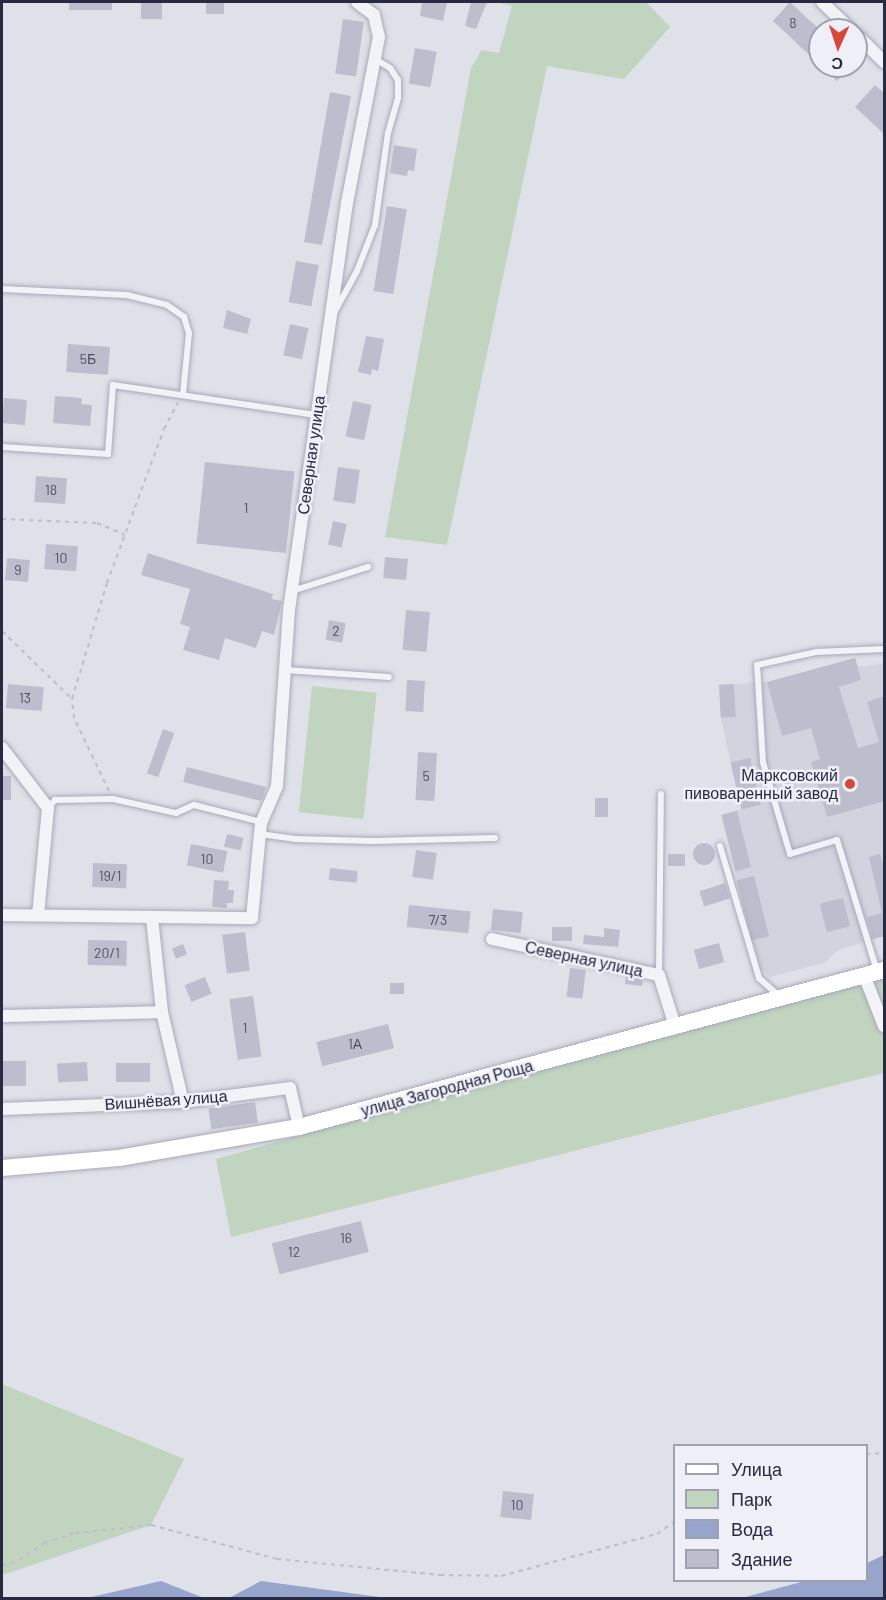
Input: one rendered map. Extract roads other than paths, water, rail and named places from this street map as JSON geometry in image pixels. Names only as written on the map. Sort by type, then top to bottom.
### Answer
[{"type":"street","name":"Северная улица","points":[[153,918],[252,918],[261,828],[277,786],[291,591],[316,415],[347,203],[379,37],[374,15],[357,2]]},
{"type":"street","points":[[822,2],[839,18]]},
{"type":"street","points":[[868,46],[885,62]]},
{"type":"street","points":[[2,748],[48,808],[38,915]]},
{"type":"street","points":[[2,915],[153,918],[162,1012],[183,1102]]},
{"type":"street","name":"Северная улица","points":[[492,939],[659,975],[675,1026]]},
{"type":"street","points":[[875,972],[885,1026]]},
{"type":"street","name":"улица Загородная Роща","points":[[2,1168],[119,1158],[299,1127],[875,972]]},
{"type":"street","points":[[2,1016],[162,1012]]},
{"type":"street","name":"Вишнёвая улица","points":[[2,1109],[183,1102],[290,1088],[299,1127]]},
{"type":"lane","points":[[330,321],[357,271],[375,225],[388,133],[398,98],[398,80],[390,68],[375,59]]},
{"type":"lane","points":[[2,289],[127,295],[167,305],[184,317],[189,333],[183,394]]},
{"type":"lane","points":[[2,447],[108,454],[113,385],[316,415]]},
{"type":"lane","points":[[291,591],[368,567]]},
{"type":"lane","points":[[875,972],[837,840],[790,854],[763,762],[757,665],[816,652],[885,649]]},
{"type":"lane","points":[[285,670],[389,677]]},
{"type":"lane","points":[[659,975],[661,794]]},
{"type":"lane","points":[[48,808],[55,800],[112,798],[176,813],[194,805],[295,839],[374,841],[495,838]]},
{"type":"lane","points":[[720,846],[759,978],[781,997]]},
{"type":"water","points":[[884,1555],[884,1598],[742,1598],[801,1582],[868,1582],[868,1563]]},
{"type":"water","points":[[161,1581],[204,1598],[87,1598]]},
{"type":"water","points":[[261,1581],[387,1598],[229,1598]]},
{"type":"place","name":"Марксовский пивоваренный завод","points":[[850,784]]}]
